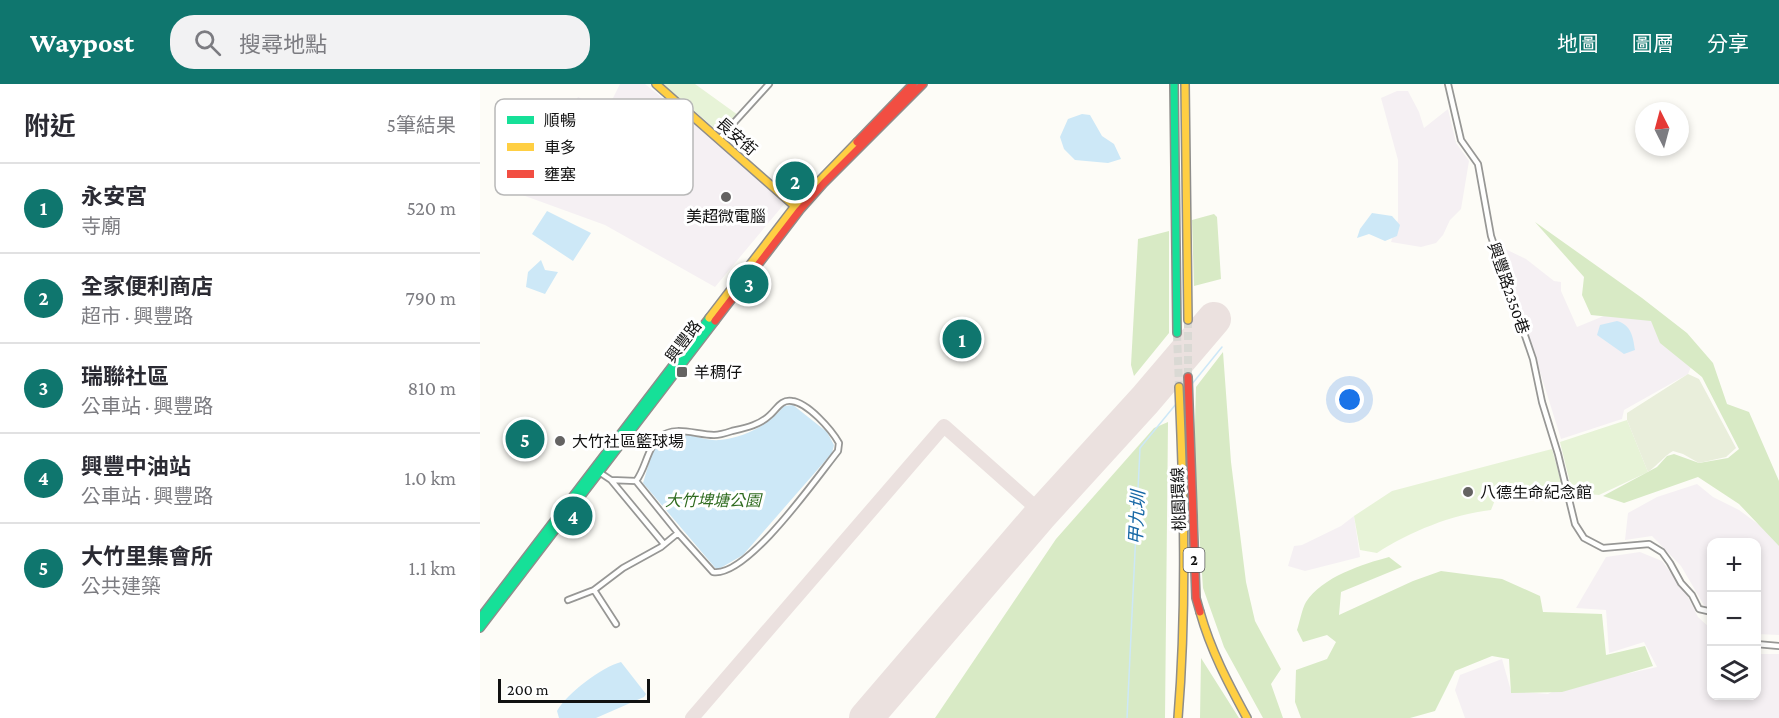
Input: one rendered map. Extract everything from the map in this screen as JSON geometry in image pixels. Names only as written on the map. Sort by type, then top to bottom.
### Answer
[{"type":"main road","name":"長安街","points":[[656,84],[674,99]]},
{"type":"main road","name":"興豐路","points":[[480,618],[797,208],[913,84]]},
{"type":"main road","name":"興豐路","points":[[480,628],[797,208],[923,84]]},
{"type":"main road","points":[[1174,84],[1177,333]]},
{"type":"main road","points":[[1185,84],[1188,320]]},
{"type":"main road","name":"長安街","points":[[693,115],[797,208]]},
{"type":"main road","name":"桃園環線","points":[[1188,377],[1196,598],[1208,640],[1221,672],[1247,718]]},
{"type":"main road","name":"桃園環線","points":[[1179,387],[1184,579],[1181,695]]},
{"type":"main road","points":[[1178,718],[1181,695]]},
{"type":"main road","points":[[1181,695],[1183,718]]},
{"type":"street","points":[[720,138],[769,84]]},
{"type":"street","name":"興豐路2350巷","points":[[1448,84],[1461,140],[1478,164],[1491,236],[1533,359],[1542,402],[1575,524],[1584,538],[1603,548],[1650,544],[1655,546],[1670,563],[1680,583],[1692,596],[1699,609],[1707,611]]},
{"type":"street","points":[[611,480],[636,481],[713,572],[725,572],[761,546],[838,451],[839,443],[833,432],[802,406],[790,400],[783,402],[768,417],[749,427],[717,435],[667,432],[658,438],[650,450],[641,475],[636,481]]},
{"type":"street","points":[[599,472],[611,480],[664,544]]},
{"type":"street","points":[[568,600],[594,590],[623,568],[678,533]]},
{"type":"street","points":[[594,590],[616,624]]},
{"type":"street","points":[[1761,644],[1779,646]]},
{"type":"shaded area","points":[[620,84],[645,84],[664,99],[612,99]]},
{"type":"shaded area","points":[[1397,91],[1408,91],[1424,128],[1448,109],[1456,143],[1469,161],[1461,209],[1450,220],[1443,235],[1436,243],[1421,247],[1391,242],[1398,220],[1398,160],[1381,98]]},
{"type":"shaded area","points":[[693,122],[785,203],[715,287],[605,225],[522,195],[693,195]]},
{"type":"shaded area","points":[[1501,247],[1526,259],[1554,281],[1561,282],[1561,291],[1577,327],[1611,313],[1654,318],[1694,360],[1688,374],[1624,410],[1622,419],[1561,439]]},
{"type":"shaded area","points":[[1697,484],[1713,497],[1739,510],[1777,538],[1779,542],[1779,635],[1761,634],[1761,538],[1707,538],[1707,607],[1681,566],[1652,536],[1625,540],[1628,513],[1657,497]]},
{"type":"shaded area","points":[[1354,516],[1360,557],[1305,571],[1288,566],[1294,546],[1302,545],[1341,526]]},
{"type":"shaded area","points":[[1640,552],[1662,561],[1687,595],[1698,617],[1707,625],[1707,700],[1761,700],[1761,654],[1779,654],[1779,718],[1465,718],[1455,690],[1460,675],[1502,659],[1511,691],[1548,694],[1579,678],[1608,678],[1657,667],[1644,642],[1609,653],[1606,610],[1576,608],[1606,557]]},
{"type":"green space","points":[[663,84],[695,84],[738,115],[720,133],[693,110],[693,99],[680,99]]},
{"type":"green space","points":[[1214,214],[1217,217],[1221,279],[1194,286],[1192,220]]},
{"type":"green space","points":[[1535,222],[1687,333],[1713,363],[1727,404],[1749,412],[1779,481],[1779,546],[1739,504],[1698,477],[1624,503],[1603,496],[1657,467],[1667,456],[1674,454],[1699,463],[1728,458],[1739,449],[1702,377],[1660,343],[1651,321],[1591,315],[1582,295],[1584,277]]},
{"type":"green space","points":[[1169,231],[1169,333],[1134,376],[1131,365],[1138,239]]},
{"type":"green space","points":[[1223,352],[1231,462],[1246,582],[1255,621],[1281,669],[1271,684],[1283,718],[1263,718],[1224,647],[1203,588],[1194,458],[1196,387]]},
{"type":"green space","points":[[1688,374],[1699,379],[1736,448],[1726,457],[1699,463],[1673,451],[1648,472],[1627,420],[1627,413]]},
{"type":"green space","points":[[1627,420],[1648,472],[1599,495],[1576,493],[1570,483],[1560,442]]},
{"type":"green space","points":[[1168,422],[1165,718],[935,718],[1056,539],[1154,428]]},
{"type":"green space","points":[[1552,449],[1562,485],[1495,500],[1491,510],[1462,515],[1432,525],[1377,553],[1360,550],[1354,516],[1392,491]]},
{"type":"green space","points":[[1389,557],[1402,567],[1341,592],[1339,615],[1413,581],[1441,571],[1502,579],[1540,596],[1543,612],[1602,614],[1606,655],[1645,646],[1653,666],[1562,692],[1511,693],[1509,659],[1492,656],[1455,671],[1435,711],[1410,718],[1301,718],[1295,702],[1296,670],[1327,659],[1336,642],[1327,635],[1303,642],[1297,630],[1306,602],[1322,585],[1332,579],[1367,563]]},
{"type":"green space","points":[[1201,658],[1239,718],[1200,718]]},
{"type":"water","points":[[1082,114],[1090,115],[1102,136],[1114,144],[1121,159],[1108,163],[1075,160],[1064,149],[1060,137],[1068,119]]},
{"type":"water","points":[[547,211],[591,233],[573,261],[532,234]]},
{"type":"water","points":[[1372,213],[1392,216],[1400,225],[1397,236],[1385,241],[1369,234],[1357,238],[1360,229]]},
{"type":"water","points":[[541,260],[545,270],[558,272],[545,294],[526,287],[528,272]]},
{"type":"water","points":[[1617,321],[1625,325],[1630,332],[1635,350],[1624,354],[1597,335],[1600,325]]},
{"type":"water","name":"大竹埤塘公園","points":[[793,405],[827,432],[834,445],[832,453],[743,555],[717,570],[643,483],[653,452],[658,444],[673,435],[689,435],[712,440],[738,436],[764,424],[784,406]]},
{"type":"water","points":[[621,662],[646,694],[644,697],[596,718],[559,718],[557,711],[569,696],[604,669]]},
{"type":"waterway","name":"甲九圳","points":[[1192,384],[1222,347]]},
{"type":"waterway","name":"甲九圳","points":[[1127,718],[1140,448],[1176,404]]},
{"type":"taxiway","points":[[692,718],[944,426],[1042,513]]},
{"type":"runway","points":[[866,718],[1042,513],[1145,400],[1214,319]]},
{"type":"tunnel","points":[[1188,320],[1188,377]]},
{"type":"tunnel","points":[[1177,333],[1179,387]]},
{"type":"traffic: fast","points":[[1174,84],[1177,333]]},
{"type":"traffic: fast","points":[[480,618],[709,318]]},
{"type":"traffic: fast","points":[[480,628],[715,321]]},
{"type":"traffic: slow","points":[[656,84],[673,99]]},
{"type":"traffic: slow","points":[[1185,84],[1188,320]]},
{"type":"traffic: slow","points":[[693,117],[798,209]]},
{"type":"traffic: slow","points":[[709,318],[795,206],[857,142]]},
{"type":"traffic: slow","points":[[1178,718],[1183,635],[1184,553],[1179,387]]},
{"type":"traffic: slow","points":[[1200,612],[1215,653],[1247,718]]},
{"type":"traffic: jam","points":[[857,142],[913,84]]},
{"type":"traffic: jam","points":[[715,321],[800,210],[923,84]]},
{"type":"traffic: jam","points":[[1188,377],[1196,598],[1200,612]]},
{"type":"place","name":"全家便利商店","points":[[795,181]]},
{"type":"place","name":"美超微電腦","points":[[726,197]]},
{"type":"place","name":"瑞聯社區","points":[[749,284]]},
{"type":"place","name":"永安宮","points":[[962,339]]},
{"type":"place","name":"羊稠仔","points":[[682,372]]},
{"type":"place","name":"大竹里集會所","points":[[525,439]]},
{"type":"place","name":"大竹社區籃球場","points":[[560,441]]},
{"type":"place","name":"八德生命紀念館","points":[[1468,492]]},
{"type":"place","name":"興豐中油站","points":[[573,516]]}]
